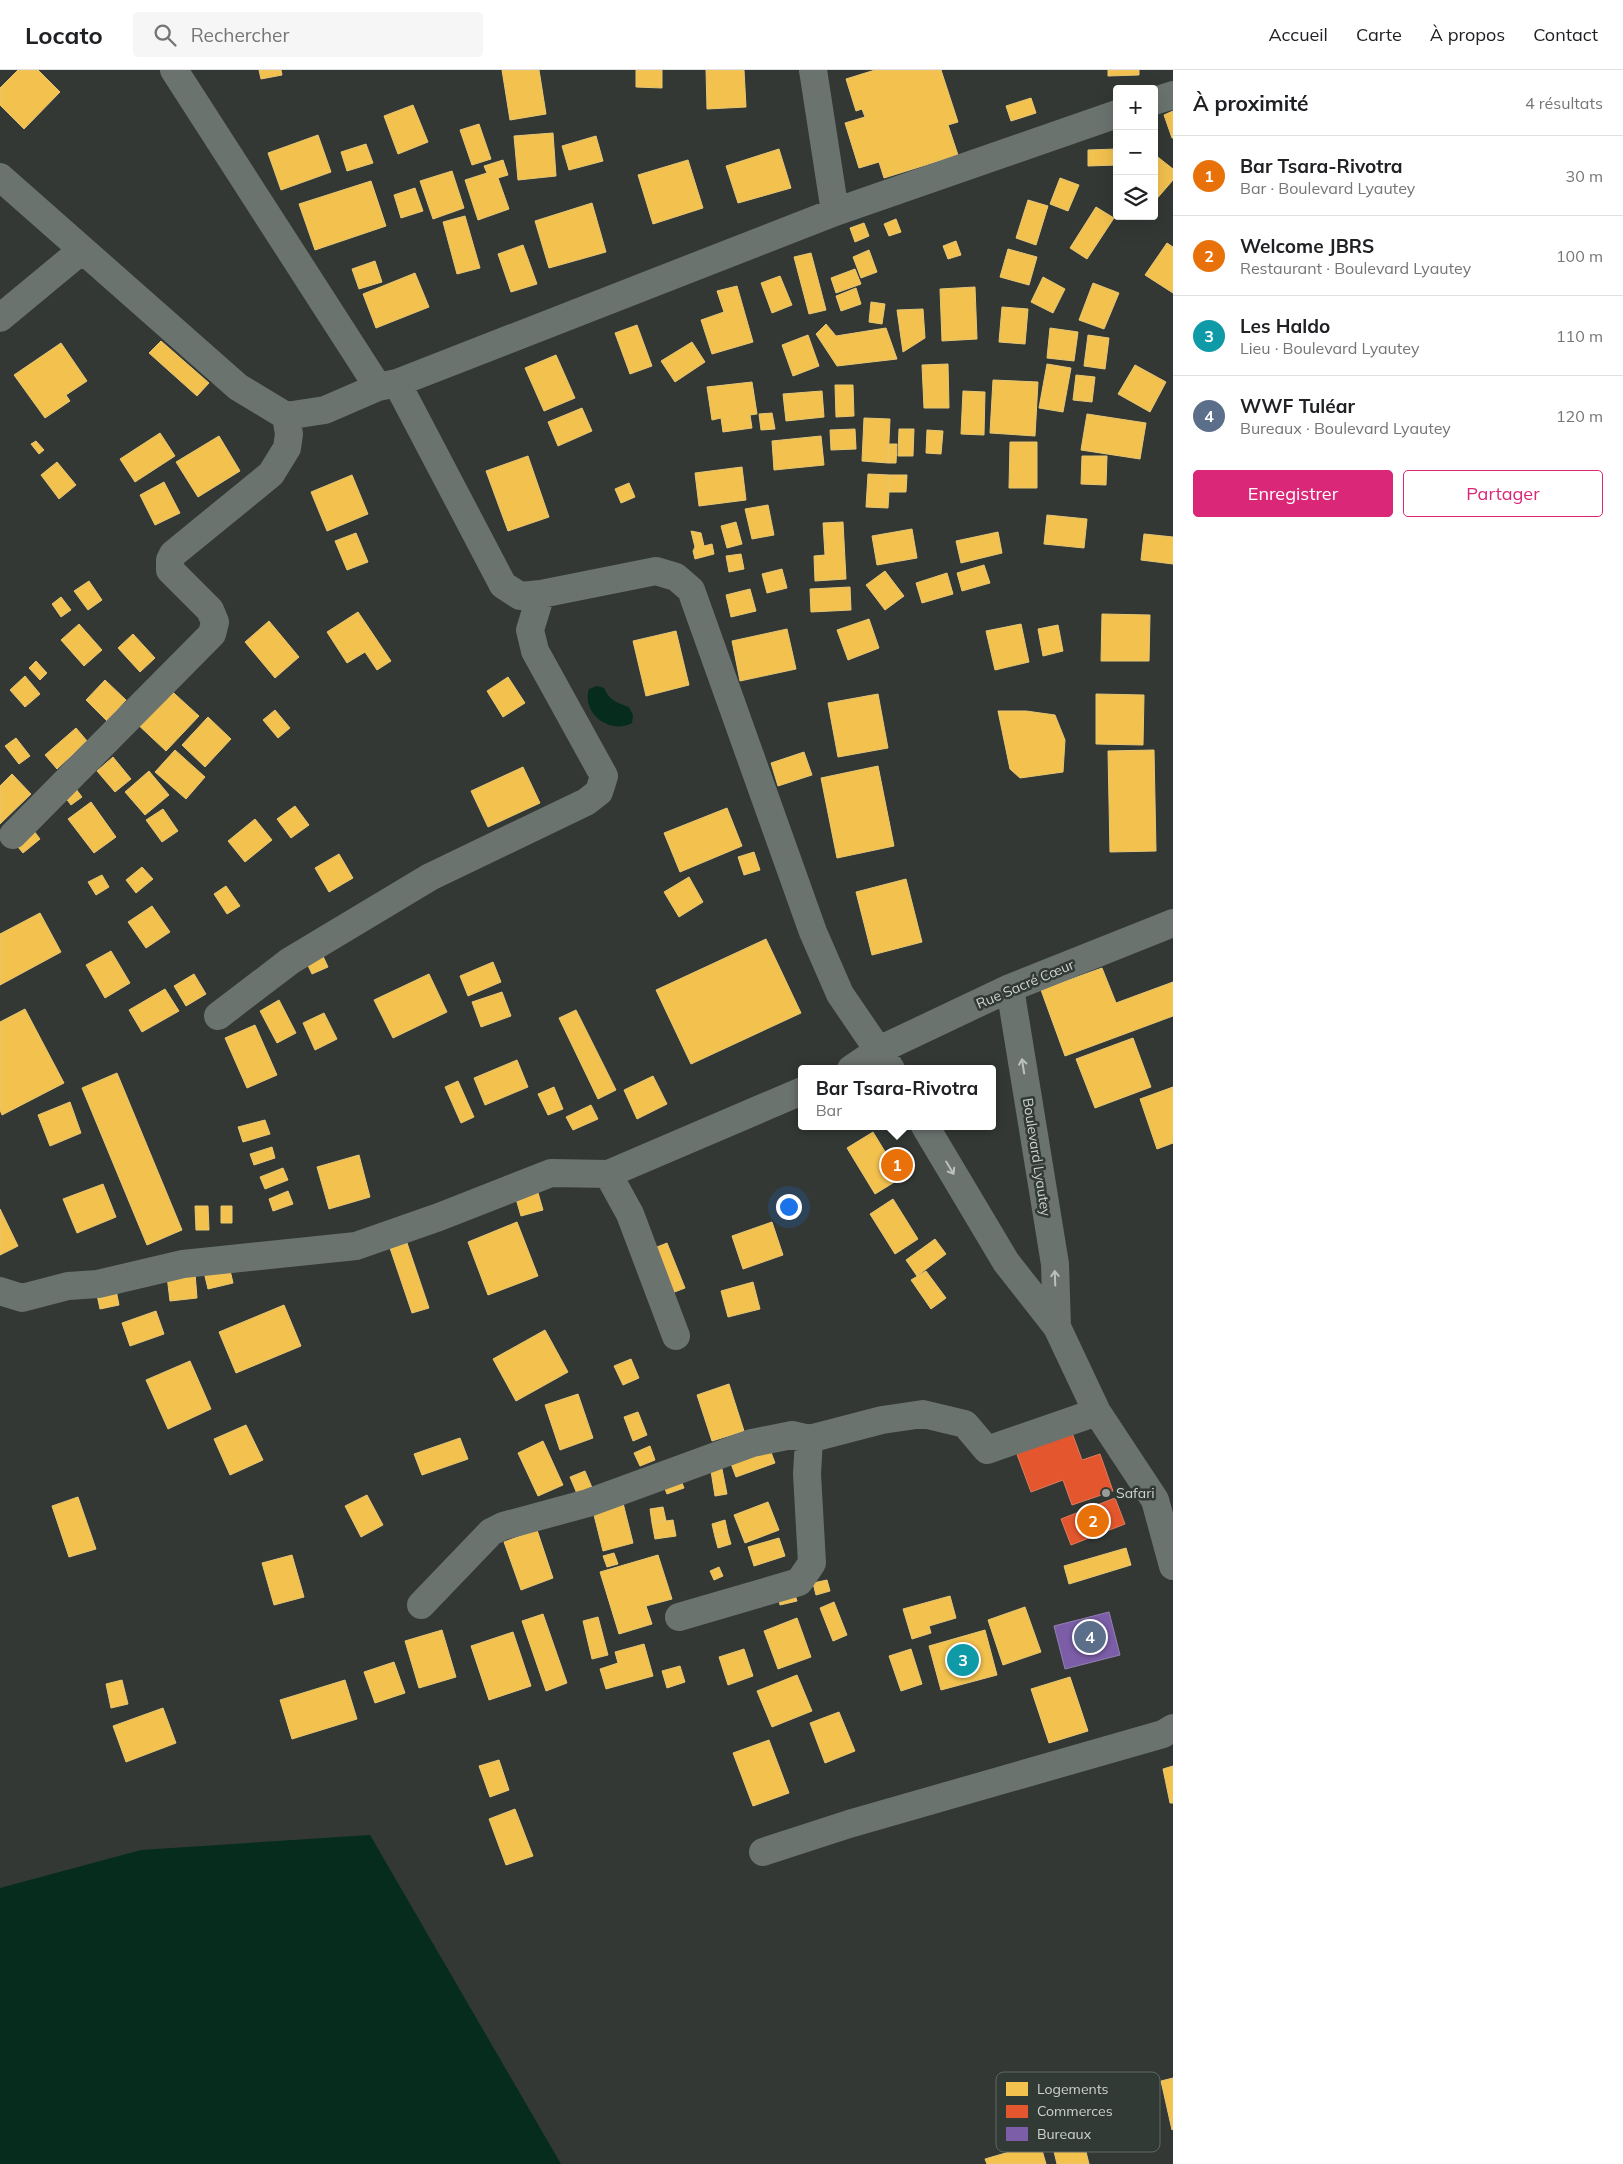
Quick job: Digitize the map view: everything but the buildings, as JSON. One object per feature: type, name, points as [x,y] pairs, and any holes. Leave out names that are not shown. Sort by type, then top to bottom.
[{"type":"street","points":[[174,70],[387,385],[503,585],[520,596],[541,594],[656,571],[676,577],[691,590],[813,932],[840,994],[885,1059]]},
{"type":"street","points":[[813,70],[835,212]]},
{"type":"street","points":[[1158,100],[1173,95]]},
{"type":"street","points":[[0,177],[238,387],[286,416],[325,410],[835,212],[1113,115]]},
{"type":"street","points":[[0,318],[82,250]]},
{"type":"street","points":[[13,835],[212,634],[215,622],[210,610],[170,570],[170,560],[173,554],[271,474],[287,448],[289,434],[286,416]]},
{"type":"street","points":[[218,1016],[290,961],[422,882],[586,802],[599,792],[604,776],[535,651],[530,630],[541,594]]},
{"type":"street","name":"Rue Sacré Cœur","points":[[865,1065],[885,1059],[1010,988],[1173,923]]},
{"type":"street","name":"Boulevard Lyautey","points":[[1010,988],[1054,1264],[1057,1327]]},
{"type":"street","points":[[0,1291],[22,1298],[68,1286],[98,1284],[183,1264],[356,1246],[438,1217],[551,1173],[608,1174],[798,1093]]},
{"type":"street","name":"Boulevard Lyautey","points":[[927,1130],[1006,1262],[1057,1327],[1097,1412],[1155,1500],[1173,1566]]},
{"type":"street","points":[[608,1174],[630,1214],[676,1336]]},
{"type":"street","points":[[421,1605],[491,1532],[504,1526],[588,1503],[752,1443],[792,1435],[809,1439],[882,1420],[923,1414],[965,1424],[987,1450],[1097,1412]]},
{"type":"street","points":[[679,1616],[799,1582],[812,1563],[807,1474],[809,1439]]},
{"type":"street","points":[[763,1852],[849,1824],[1163,1734],[1173,1728]]},
{"type":"shaded area","points":[[597,686],[604,688],[614,700],[629,707],[633,715],[632,723],[624,726],[615,726],[599,720],[589,706],[588,698],[589,689]]},
{"type":"shaded area","points":[[370,1835],[561,2164],[0,2164],[0,1888],[141,1850]]},
{"type":"place","name":"Bar Tsara-Rivotra","points":[[897,1165]]},
{"type":"place","name":"Safari","points":[[1106,1493]]},
{"type":"place","name":"Welcome JBRS","points":[[1093,1521]]},
{"type":"place","name":"WWF Tuléar","points":[[1090,1637]]},
{"type":"place","name":"Les Haldo","points":[[963,1660]]}]
